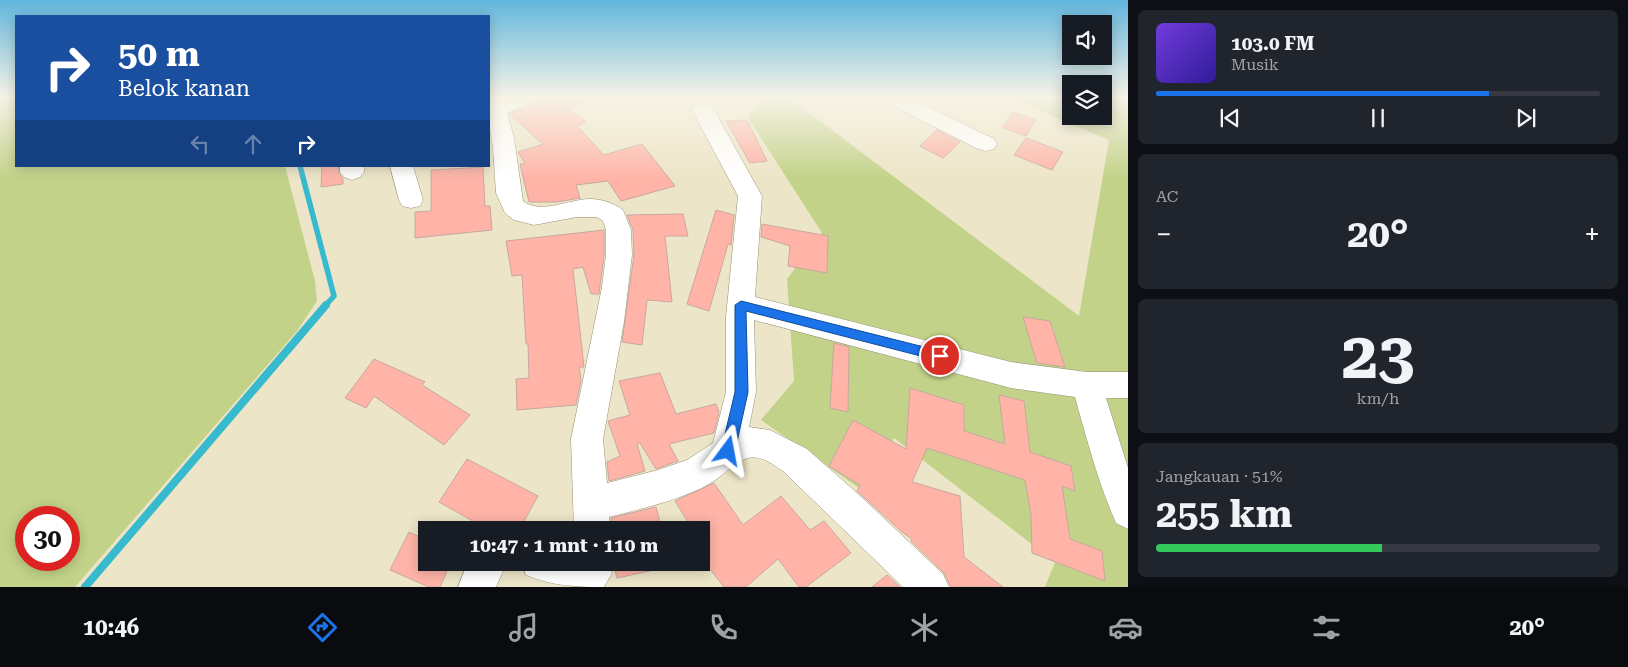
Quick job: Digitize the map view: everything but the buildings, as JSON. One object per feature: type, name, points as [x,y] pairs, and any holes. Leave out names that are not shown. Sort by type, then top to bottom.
[{"type":"street","points":[[498,124],[505,146],[509,198],[517,210],[523,214],[536,215],[593,208],[610,212],[618,224],[616,289],[587,440],[592,518],[658,487],[697,473],[740,444],[755,442],[770,445],[783,452],[845,505],[930,587]]},
{"type":"street","points":[[711,124],[750,196],[741,305],[741,392],[728,451]]},
{"type":"street","points":[[946,124],[986,144]]},
{"type":"street","points":[[401,167],[411,200]]},
{"type":"street","points":[[741,305],[1011,375],[1087,385],[1128,385]]},
{"type":"street","points":[[1087,385],[1112,471],[1128,511]]},
{"type":"street","points":[[477,587],[483,571]]},
{"type":"street","points":[[580,571],[593,574]]},
{"type":"green space","points":[[0,124],[15,124],[15,167],[285,167],[315,281],[317,301],[297,331],[75,587],[0,587]]},
{"type":"green space","points":[[752,124],[824,124],[1079,316],[1109,140],[1073,125],[1128,124],[1128,587],[1045,587],[1055,562],[894,438],[859,488],[761,420],[794,381],[787,279],[822,233]]},
{"type":"waterway","points":[[300,167],[334,296],[325,306]]},
{"type":"waterway","points":[[85,587],[326,305]]},
{"type":"route","points":[[728,451],[741,392],[741,305],[940,356]]}]
